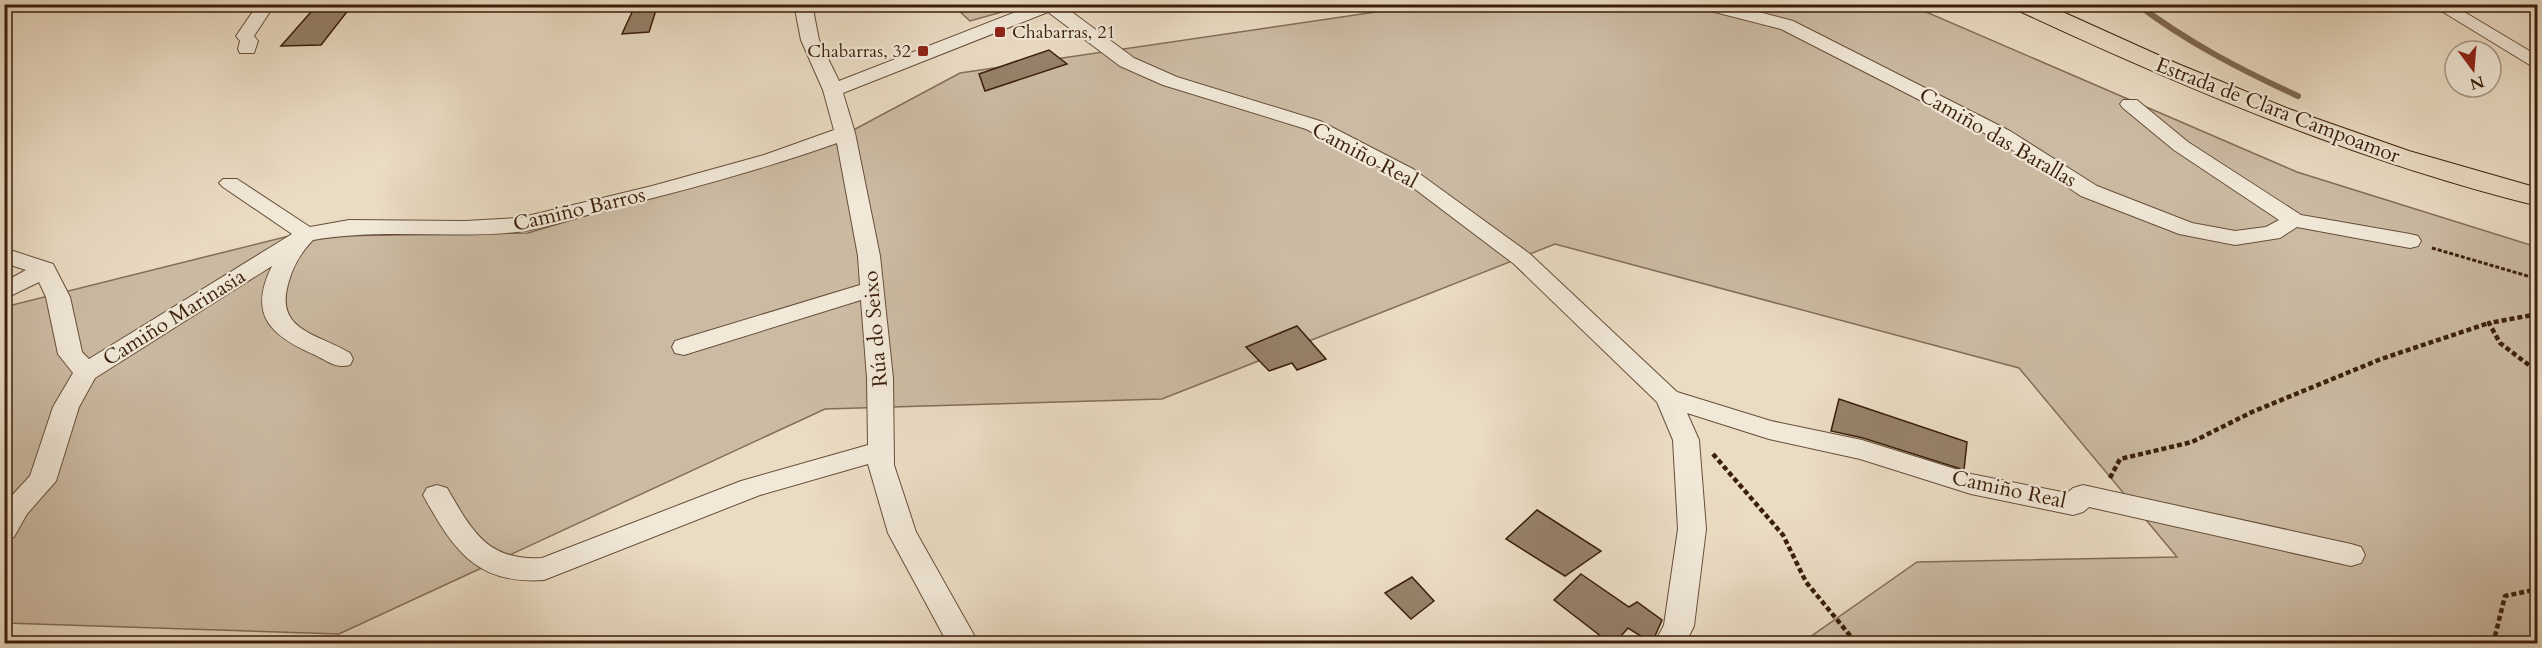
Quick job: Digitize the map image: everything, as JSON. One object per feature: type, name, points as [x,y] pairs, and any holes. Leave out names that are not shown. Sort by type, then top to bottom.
[{"type":"main road","name":"Estrada de Clara Campoamor","points":[[2024,4],[2190,78],[2303,124],[2418,164],[2538,198]]},
{"type":"main road","name":"Estrada de Clara Campoamor","points":[[2048,4],[2190,67],[2325,121],[2423,154],[2538,186]]},
{"type":"street","points":[[247,49],[249,41],[245,36],[267,4]]},
{"type":"street","name":"Rúa do Seixo","points":[[803,4],[810,40],[832,90],[845,133],[873,289],[880,378],[879,452],[890,499],[902,533],[964,644]]},
{"type":"street","name":"Camiño das Barallas","points":[[1705,4],[1798,30],[2003,135],[2089,191],[2187,229],[2235,238],[2272,233],[2294,220]]},
{"type":"street","points":[[2438,4],[2538,64]]},
{"type":"street","points":[[832,90],[1050,5]]},
{"type":"street","name":"Camiño Real","points":[[1050,5],[1127,62],[1170,81],[1313,125],[1406,173],[1522,260],[1668,398],[1686,440],[1692,529],[1679,627],[1669,644]]},
{"type":"street","points":[[2130,104],[2181,146],[2294,220],[2410,242]]},
{"type":"street","name":"Camiño Barros","points":[[306,235],[349,227],[465,228],[519,225],[658,191],[771,159],[845,133]]},
{"type":"street","points":[[230,183],[294,224],[306,235],[288,259],[276,284],[274,296],[276,317],[288,332],[341,359]]},
{"type":"street","name":"Camiño Marinasia","points":[[45,269],[58,297],[70,354],[86,372],[306,235]]},
{"type":"street","points":[[4,255],[45,269]]},
{"type":"street","points":[[4,292],[45,269]]},
{"type":"street","points":[[684,347],[873,289]]},
{"type":"street","points":[[4,529],[17,507],[42,481],[66,407],[86,372]]},
{"type":"street","name":"Camiño Real","points":[[1668,398],[1769,430],[1862,450],[1971,484],[2073,505],[2083,495],[2351,555]]},
{"type":"street","points":[[437,495],[454,525],[478,554],[496,565],[524,572],[544,569],[703,505],[812,468],[879,452]]},
{"type":"path","points":[[2410,242],[2538,279]]},
{"type":"path","points":[[2099,499],[2120,459],[2192,442],[2252,412],[2381,359],[2489,323],[2538,314]]},
{"type":"path","points":[[2489,323],[2500,344],[2538,372]]},
{"type":"path","points":[[1711,452],[1783,535],[1806,582],[1857,644]]},
{"type":"path","points":[[2493,644],[2505,596],[2538,589]]},
{"type":"shaded area","points":[[972,4],[1027,5],[970,21],[957,9]]},
{"type":"shaded area","points":[[1430,4],[1910,5],[2297,172],[2537,247],[2537,643],[1805,643],[1803,642],[1917,562],[2177,557],[2019,368],[1555,244],[1162,399],[825,409],[339,634],[5,623],[4,307],[305,232],[331,236],[528,233],[831,142],[960,73]]},
{"type":"building","points":[[318,4],[353,4],[321,45],[281,46]]},
{"type":"building","points":[[657,7],[649,32],[622,34],[634,8]]},
{"type":"building","points":[[1049,50],[1067,64],[985,91],[979,74]]},
{"type":"building","points":[[1297,326],[1326,359],[1297,370],[1292,363],[1269,371],[1246,347]]},
{"type":"building","points":[[1839,399],[1967,442],[1964,470],[1863,438],[1831,431]]},
{"type":"building","points":[[1537,510],[1601,551],[1565,576],[1506,539]]},
{"type":"building","points":[[1581,574],[1629,607],[1637,602],[1662,620],[1652,643],[1628,628],[1614,644],[1611,644],[1554,600]]},
{"type":"building","points":[[1412,577],[1434,601],[1411,619],[1385,593]]},
{"type":"waterway","points":[[2137,4],[2175,31],[2215,54],[2298,96]]},
{"type":"place","name":"Chabarras, 21","points":[[1000,32]]},
{"type":"place","name":"Chabarras, 32","points":[[923,51]]}]
